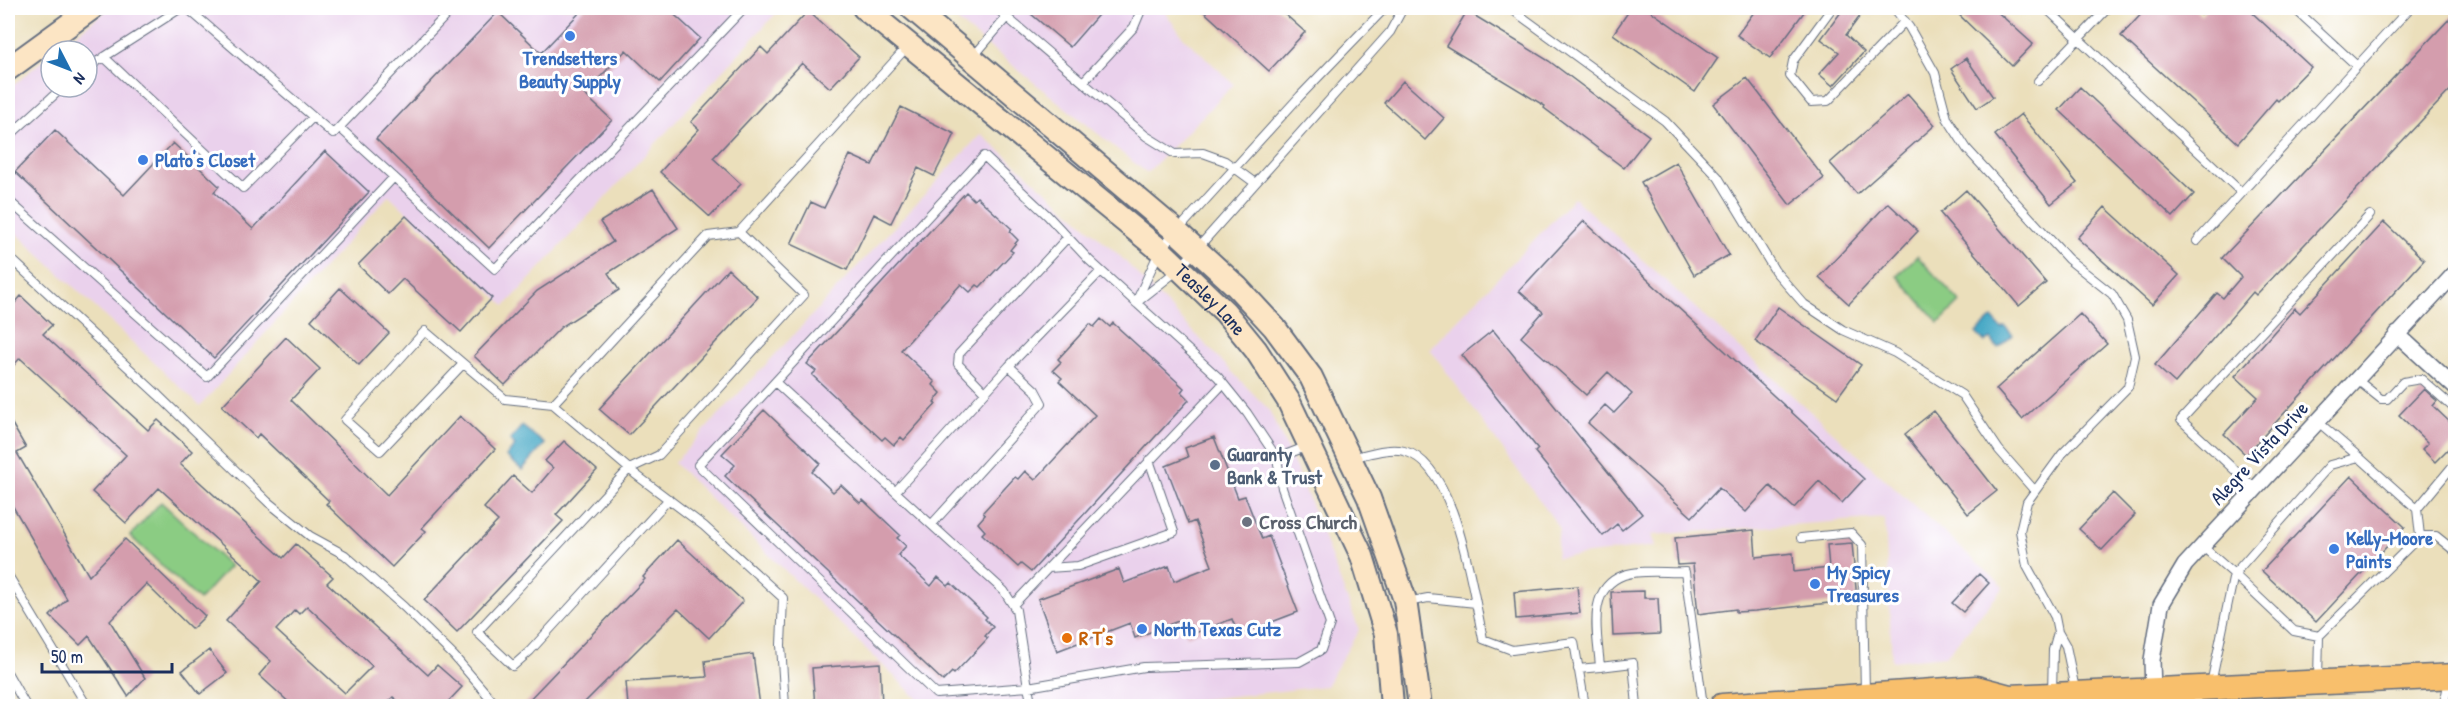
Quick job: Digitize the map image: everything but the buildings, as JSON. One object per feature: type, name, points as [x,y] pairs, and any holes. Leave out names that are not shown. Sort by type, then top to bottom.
[{"type":"main road","points":[[8,69],[92,8]]},
{"type":"main road","name":"Teasley Lane","points":[[864,8],[1160,250],[1225,312],[1256,350],[1288,400],[1362,556],[1386,634],[1392,706]]},
{"type":"main road","name":"Teasley Lane","points":[[912,8],[1177,232],[1249,300],[1311,377],[1369,498],[1405,603],[1420,706]]},
{"type":"main road","points":[[1722,706],[1822,703],[1865,696],[1976,688],[2001,702],[2052,695],[2089,696],[2153,692],[2200,695],[2318,683],[2453,676]]},
{"type":"street","name":"Alegre Vista Drive","points":[[2153,692],[2152,660],[2162,605],[2185,565],[2456,272]]},
{"type":"street","points":[[2397,334],[2456,388]]},
{"type":"lane","points":[[99,60],[181,8]]},
{"type":"lane","points":[[187,8],[333,134],[453,8]]},
{"type":"lane","points":[[340,128],[495,269],[744,8]]},
{"type":"lane","points":[[996,8],[1146,136],[1175,154],[1203,153],[1235,167],[1255,183]]},
{"type":"lane","points":[[1083,82],[1134,27],[1142,8]]},
{"type":"lane","points":[[1136,303],[1160,250],[1385,8]]},
{"type":"lane","points":[[1136,303],[1179,269],[1390,32],[1403,8]]},
{"type":"lane","points":[[1510,8],[1665,121],[1718,177],[1775,271],[1804,304],[1843,330],[1904,358],[1962,395],[1999,450],[2035,491]]},
{"type":"lane","points":[[1832,8],[1793,61],[1790,76],[1811,102],[1828,101],[1905,21]]},
{"type":"lane","points":[[1894,8],[1905,21],[1935,73],[1947,118],[1967,150],[2068,259],[2112,294],[2127,320],[2135,356],[2128,387],[2062,454],[2027,502],[2020,531],[2027,566],[2055,617],[2058,632],[2089,696]]},
{"type":"lane","points":[[2046,8],[2241,192]]},
{"type":"lane","points":[[2038,81],[2108,8]]},
{"type":"lane","points":[[2294,8],[2357,66]]},
{"type":"lane","points":[[2197,241],[2410,8]]},
{"type":"lane","points":[[973,58],[1007,17]]},
{"type":"lane","points":[[553,404],[708,236],[739,232],[908,46]]},
{"type":"lane","points":[[104,57],[243,188],[313,117]]},
{"type":"lane","points":[[8,136],[50,99]]},
{"type":"lane","points":[[984,156],[1047,215],[1101,271],[1224,384],[1247,413],[1277,458],[1282,488],[1330,624],[1321,650],[1299,662],[1144,667],[1028,687],[936,694],[698,465],[984,156]]},
{"type":"lane","points":[[8,200],[207,377],[394,177]]},
{"type":"lane","points":[[2255,489],[2181,420],[2370,215]]},
{"type":"lane","points":[[669,499],[530,651],[513,666],[477,632],[629,469],[659,455],[804,295],[739,232]]},
{"type":"lane","points":[[985,392],[958,364],[959,354],[1067,238]]},
{"type":"lane","points":[[8,256],[158,394],[268,502],[310,536],[345,555],[404,607],[454,657],[497,706]]},
{"type":"lane","points":[[896,491],[1009,366],[1101,271]]},
{"type":"lane","points":[[463,364],[380,451],[345,420],[425,331],[505,399],[553,404],[629,469],[704,526],[783,598],[782,645],[785,706]]},
{"type":"lane","points":[[932,524],[1041,403],[1035,390],[1009,366]]},
{"type":"lane","points":[[2356,379],[2381,399],[2387,399],[2403,382],[2421,379],[2456,410]]},
{"type":"lane","points":[[775,382],[1005,591],[1016,610],[1032,706]]},
{"type":"lane","points":[[1013,605],[1224,384]]},
{"type":"lane","points":[[2317,421],[2417,509],[2420,536]]},
{"type":"lane","points":[[1277,458],[1310,445]]},
{"type":"lane","points":[[1349,458],[1393,449],[1407,452],[1421,459],[1434,476],[1453,512],[1464,541],[1483,639],[1512,650],[1574,642],[1585,706]]},
{"type":"lane","points":[[2200,695],[2234,574],[2330,465],[2359,457]]},
{"type":"lane","points":[[1048,568],[1078,566],[1174,532],[1149,460]]},
{"type":"lane","points":[[2417,509],[2456,462]]},
{"type":"lane","points":[[1801,538],[1851,533],[1862,545],[1865,696]]},
{"type":"lane","points":[[2318,683],[2319,636],[2420,536],[2436,536],[2456,552]]},
{"type":"lane","points":[[2202,546],[2294,632],[2319,636]]},
{"type":"lane","points":[[1600,667],[1596,618],[1598,599],[1609,583],[1625,574],[1685,572],[1702,706]]},
{"type":"lane","points":[[8,575],[87,706]]},
{"type":"lane","points":[[1405,603],[1428,598],[1476,603]]},
{"type":"lane","points":[[2052,695],[2053,650],[2058,632]]},
{"type":"lane","points":[[1578,669],[1633,663],[1637,706]]},
{"type":"lane","points":[[8,674],[26,706]]},
{"type":"lane","points":[[2441,706],[2453,676]]},
{"type":"shaded area","points":[[110,8],[781,8],[505,306],[389,195],[200,406],[8,225],[8,90],[39,63],[39,99],[99,99],[99,39],[70,39]]},
{"type":"shaded area","points":[[941,8],[1162,8],[1183,37],[1234,84],[1147,173]]},
{"type":"shaded area","points":[[981,134],[1119,255],[1269,410],[1302,481],[1359,630],[1326,686],[1141,706],[925,706],[674,463]]},
{"type":"shaded area","points":[[1574,198],[2004,587],[1946,656],[1892,661],[1885,518],[1651,535],[1655,546],[1556,558],[1559,527],[1430,349]]},
{"type":"green space","points":[[1917,256],[1960,302],[1939,323],[1897,276]]},
{"type":"green space","points":[[161,502],[230,566],[199,600],[130,536]]},
{"type":"water","points":[[1992,318],[2002,329],[2005,327],[2013,335],[1998,348],[1990,339],[1985,342],[1976,333]]},
{"type":"water","points":[[522,426],[545,444],[522,470],[506,456],[515,446],[510,440]]},
{"type":"place","name":"Trendsetters Beauty Supply","points":[[570,36]]},
{"type":"place","name":"Plato's Closet","points":[[143,160]]},
{"type":"place","name":"Guaranty Bank & Trust","points":[[1215,465]]},
{"type":"place","name":"Cross Church","points":[[1247,522]]},
{"type":"place","name":"Kelly-Moore Paints","points":[[2334,549]]},
{"type":"place","name":"My Spicy Treasures","points":[[1815,584]]},
{"type":"place","name":"North Texas Cutz","points":[[1142,629]]},
{"type":"place","name":"R T's","points":[[1067,638]]}]
